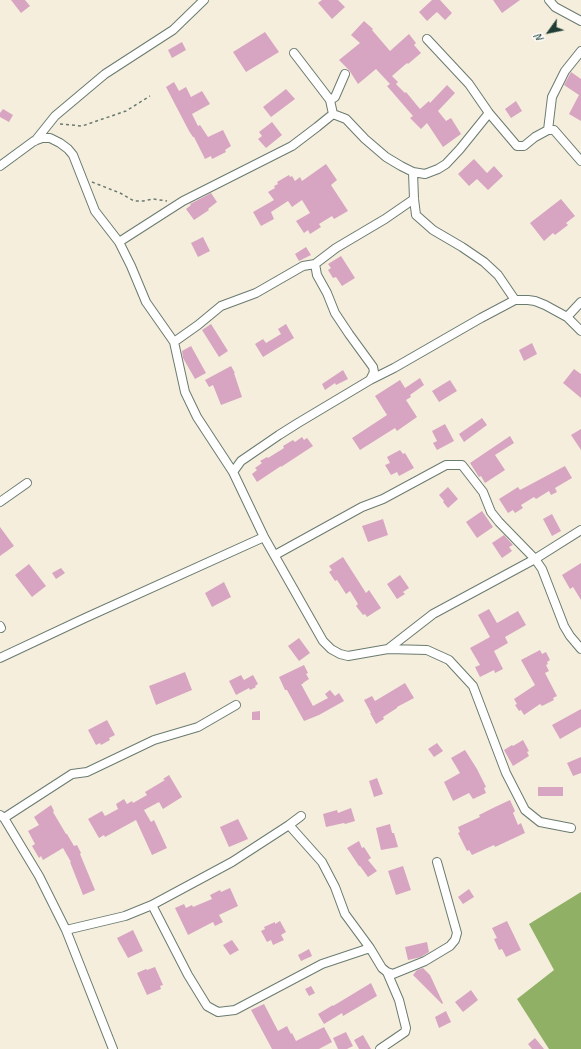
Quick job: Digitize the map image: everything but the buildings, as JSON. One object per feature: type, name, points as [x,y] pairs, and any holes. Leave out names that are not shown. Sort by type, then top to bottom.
[{"type":"street","points":[[0,166],[34,141],[56,116],[105,74],[173,30],[204,0]]},
{"type":"street","points":[[549,0],[555,7],[581,21]]},
{"type":"street","points":[[427,39],[469,84],[489,114],[517,146],[524,146],[535,137],[548,130],[554,130],[581,161]]},
{"type":"street","points":[[548,130],[552,97],[565,70],[581,51]]},
{"type":"street","points":[[294,53],[330,100],[333,114]]},
{"type":"street","points":[[330,100],[335,97],[345,74]]},
{"type":"street","points":[[333,114],[346,120],[386,157],[413,172],[425,174],[446,164],[489,114]]},
{"type":"street","points":[[119,242],[183,201],[292,146],[333,114]]},
{"type":"street","points":[[34,141],[42,138],[50,138],[60,143],[73,155],[95,210],[119,242],[146,302],[174,342],[185,392],[197,417],[233,472],[264,537],[323,641],[331,649],[348,656],[388,649],[427,650],[449,660],[473,686],[506,773],[525,810],[540,822],[571,828]]},
{"type":"street","points":[[413,172],[416,215],[433,230],[484,262],[498,275],[515,300]]},
{"type":"street","points":[[174,342],[198,326],[221,306],[256,293],[303,266],[315,264],[336,248],[385,219],[414,198]]},
{"type":"street","points":[[315,264],[317,275],[327,293],[335,313],[373,367],[374,372],[370,380]]},
{"type":"street","points":[[233,472],[241,461],[279,435],[370,380],[515,300],[535,301],[545,305],[567,317],[581,331]]},
{"type":"street","points":[[567,317],[581,302]]},
{"type":"street","points":[[275,555],[362,507],[383,500],[446,465],[462,465],[482,492],[491,512],[535,559],[542,569],[564,626],[581,649]]},
{"type":"street","points":[[0,502],[27,483]]},
{"type":"street","points":[[388,649],[433,614],[535,559],[581,530]]},
{"type":"street","points":[[0,658],[264,537]]},
{"type":"street","points":[[113,1049],[66,930],[39,876],[2,817],[72,774],[87,772],[154,740],[198,727],[236,705]]},
{"type":"street","points":[[66,930],[125,916],[152,905],[232,862],[289,825],[300,816]]},
{"type":"street","points":[[289,825],[322,862],[335,887],[345,914],[370,948],[382,968],[393,974],[425,961],[450,946],[455,940],[457,933],[437,862]]},
{"type":"street","points":[[152,905],[188,975],[206,1006],[218,1012],[235,1010],[322,964],[370,948]]},
{"type":"street","points":[[380,1049],[405,1032],[406,1028],[399,1000],[387,972]]},
{"type":"path","points":[[50,123],[82,126],[126,111],[150,96]]},
{"type":"path","points":[[82,179],[120,193],[134,201],[153,199],[173,202],[183,201]]},
{"type":"green space","points":[[581,892],[581,1049],[549,1049],[517,999],[554,970],[529,924]]}]
